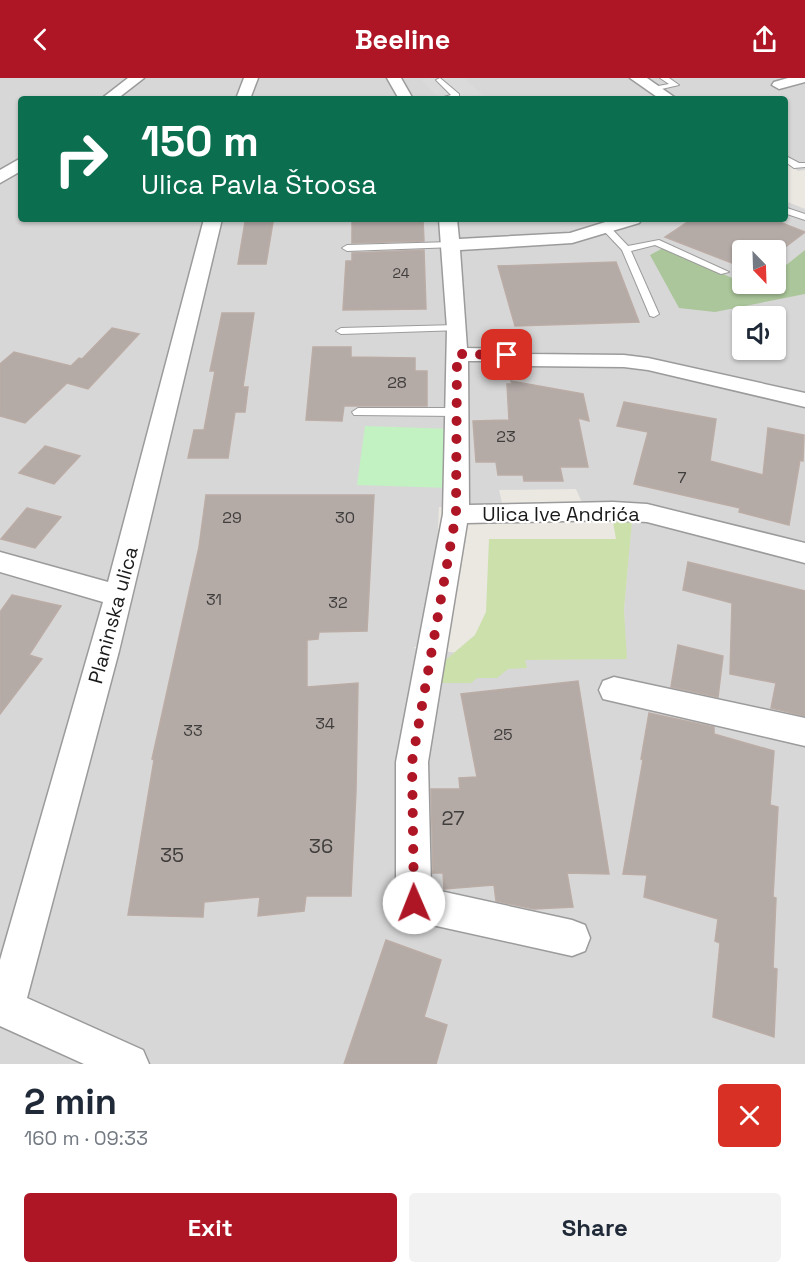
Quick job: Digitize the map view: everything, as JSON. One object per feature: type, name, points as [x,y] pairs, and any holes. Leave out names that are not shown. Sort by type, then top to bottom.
[{"type":"street","points":[[112,96],[137,78]]},
{"type":"street","points":[[244,96],[250,78]]},
{"type":"street","points":[[394,78],[404,96]]},
{"type":"street","points":[[637,78],[664,93]]},
{"type":"street","points":[[779,85],[804,78]]},
{"type":"street","points":[[0,178],[18,165]]},
{"type":"street","name":"Planinska ulica","points":[[3,1007],[117,595],[212,222]]},
{"type":"street","points":[[572,938],[414,903],[412,762],[456,514],[457,341],[450,232],[572,238],[625,222]]},
{"type":"street","points":[[457,341],[528,360],[624,361],[648,364],[805,400]]},
{"type":"street","name":"Ulica Ive Andrića","points":[[456,514],[612,511],[646,513],[805,553]]},
{"type":"street","points":[[0,562],[117,595]]},
{"type":"street","points":[[614,690],[805,732]]},
{"type":"street","points":[[3,1007],[129,1064]]},
{"type":"lane","points":[[440,80],[456,96]]},
{"type":"lane","points":[[788,160],[797,166],[805,165]]},
{"type":"lane","points":[[788,211],[805,217]]},
{"type":"lane","points":[[607,229],[626,249],[654,314]]},
{"type":"lane","points":[[347,248],[450,232]]},
{"type":"lane","points":[[626,249],[656,242],[724,272]]},
{"type":"lane","points":[[340,331],[457,341]]},
{"type":"lane","points":[[358,412],[457,412]]},
{"type":"shaded area","points":[[0,78],[805,78],[805,170],[798,171],[788,163],[788,96],[18,96],[18,222],[788,222],[788,202],[805,209],[805,250],[786,265],[786,240],[732,240],[732,278],[666,247],[732,281],[732,294],[756,294],[768,300],[805,294],[805,1064],[0,1064]],"holes":[[[576,489],[583,505],[633,506],[624,610],[626,658],[525,660],[413,648],[423,643],[433,627],[439,507],[503,507],[499,490]]]},
{"type":"shaded area","points":[[464,78],[483,95],[437,96],[421,80]]},
{"type":"green space","points":[[665,247],[732,278],[732,294],[786,294],[786,265],[805,250],[805,294],[745,306],[732,306],[732,309],[715,312],[679,308],[650,255]]},
{"type":"green space","points":[[365,426],[453,429],[450,488],[357,485]]},
{"type":"green space","points":[[632,521],[624,610],[627,659],[525,660],[527,668],[508,669],[497,678],[477,678],[471,683],[432,683],[436,668],[475,635],[486,612],[489,539],[616,539],[613,522]]},
{"type":"building","points":[[245,222],[273,222],[266,264],[238,264]]},
{"type":"building","points":[[352,222],[423,222],[424,241],[352,243]]},
{"type":"building","points":[[688,222],[780,222],[805,232],[786,246],[786,240],[732,240],[732,263],[665,237]]},
{"type":"building","points":[[424,250],[426,309],[343,310],[346,261],[352,261],[352,253]]},
{"type":"building","points":[[616,262],[639,322],[515,326],[498,266]]},
{"type":"building","points":[[222,313],[254,313],[243,387],[248,387],[245,412],[235,412],[228,458],[188,458],[194,430],[204,430],[215,371],[210,371]]},
{"type":"building","points":[[112,328],[139,334],[88,389],[67,383],[25,423],[0,416],[0,364],[14,352],[71,366],[79,358],[82,359]]},
{"type":"building","points":[[313,347],[351,347],[351,357],[415,358],[415,371],[427,371],[427,406],[344,406],[342,421],[306,420]]},
{"type":"building","points":[[511,381],[583,394],[589,421],[578,418],[588,467],[560,467],[563,481],[524,481],[523,475],[498,475],[496,462],[476,462],[473,421],[509,420],[507,384],[512,384]]},
{"type":"building","points":[[624,402],[716,419],[710,461],[763,475],[768,428],[804,435],[803,461],[800,460],[789,525],[739,512],[740,508],[634,484],[648,432],[617,426]]},
{"type":"building","points":[[45,446],[80,456],[54,484],[19,473]]},
{"type":"building","points":[[206,495],[374,495],[367,631],[319,632],[318,639],[307,640],[307,687],[358,683],[351,896],[306,896],[304,911],[258,916],[260,897],[204,902],[203,917],[128,915],[154,760],[152,759],[199,547]]},
{"type":"building","points":[[27,508],[61,517],[35,548],[1,539]]},
{"type":"building","points":[[688,562],[805,591],[805,716],[771,708],[776,683],[730,674],[732,603],[683,590]]},
{"type":"building","points":[[12,595],[61,606],[29,655],[42,659],[0,714],[0,612]]},
{"type":"building","points":[[678,645],[723,656],[718,697],[671,687]]},
{"type":"building","points":[[578,681],[609,874],[567,873],[573,907],[534,909],[496,901],[494,885],[444,889],[443,873],[433,873],[431,789],[460,789],[459,778],[477,777],[461,694]]},
{"type":"building","points":[[649,713],[714,727],[714,734],[774,751],[770,805],[778,807],[773,897],[776,898],[773,968],[777,969],[774,1037],[713,1017],[720,943],[715,941],[718,919],[644,897],[647,875],[623,874]]},
{"type":"building","points":[[386,940],[441,960],[424,1017],[447,1025],[436,1064],[344,1064]]},
{"type":"route","points":[[414,903],[412,762],[456,514],[457,354],[507,355]]}]
